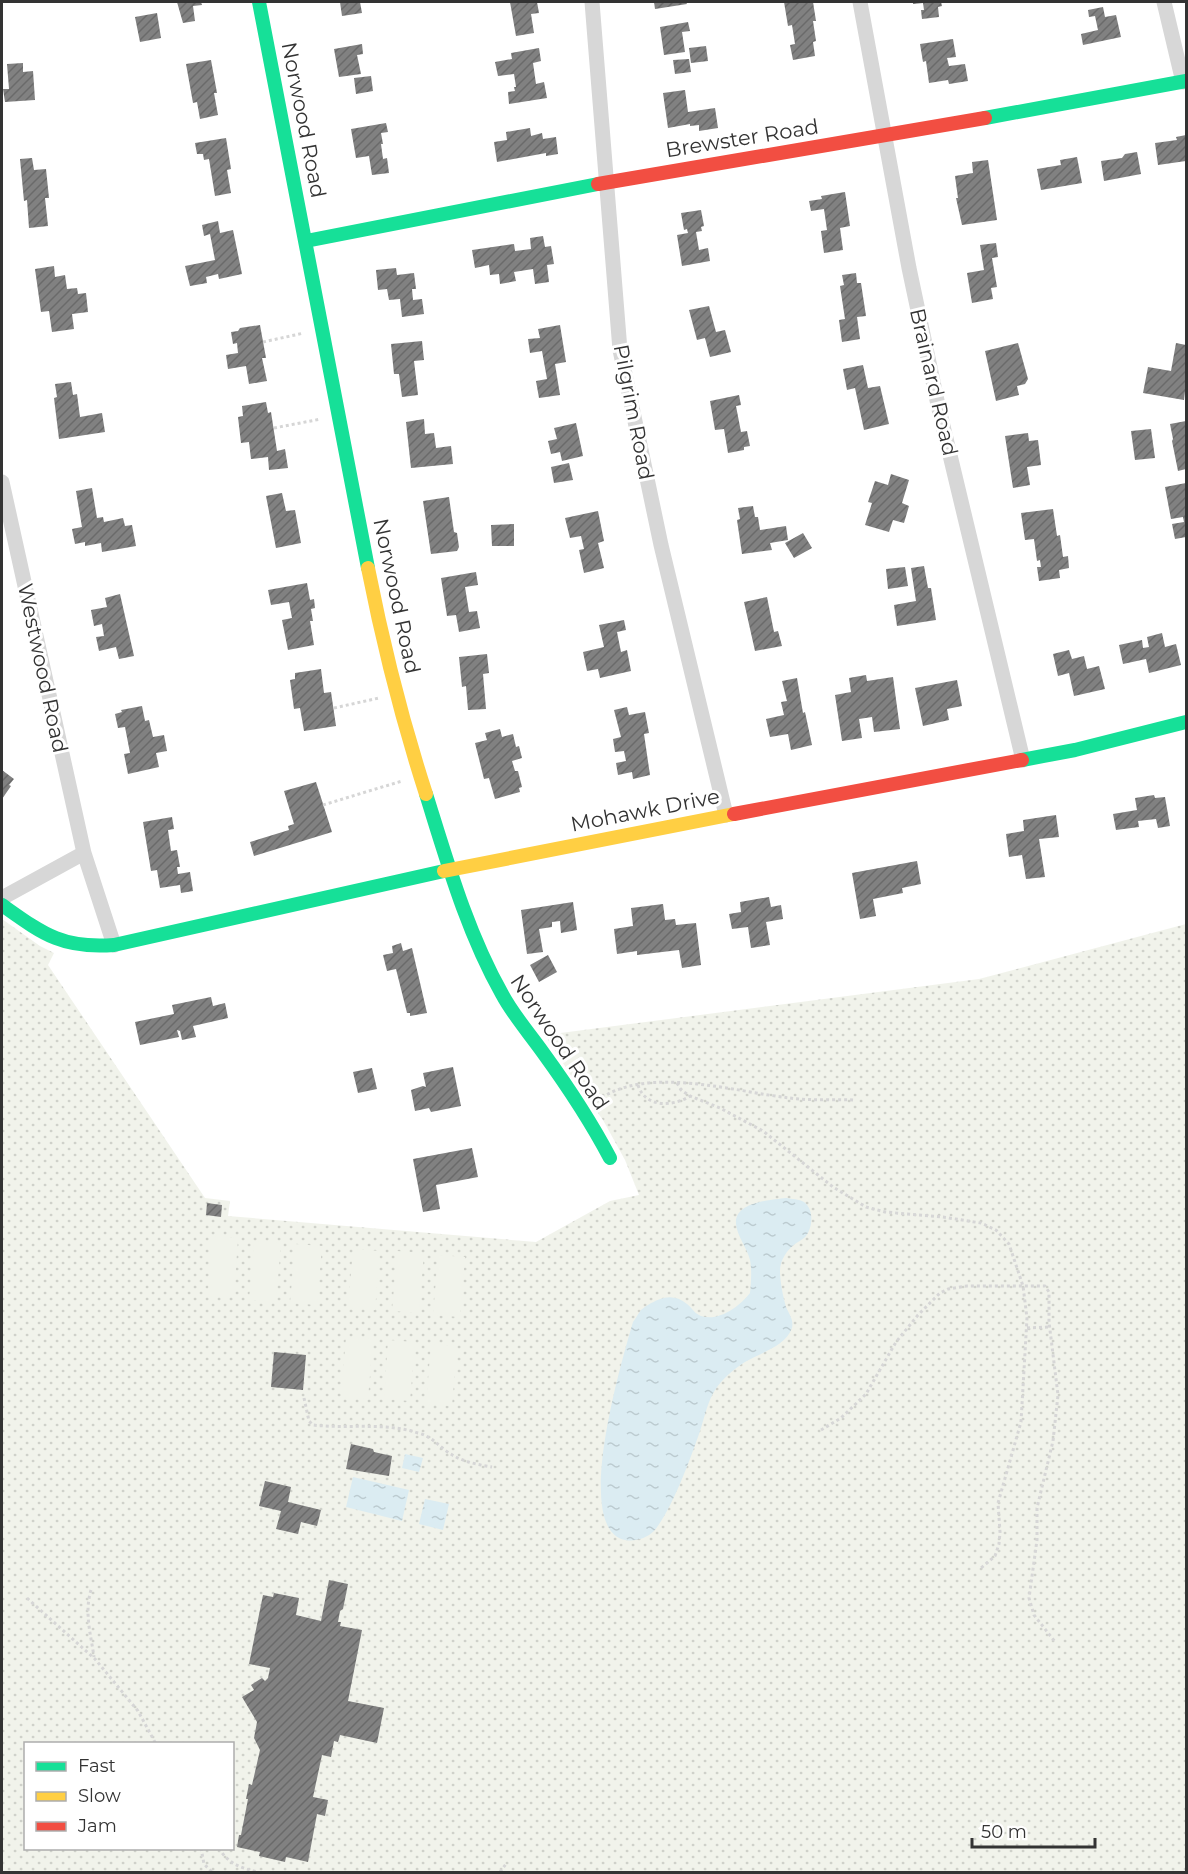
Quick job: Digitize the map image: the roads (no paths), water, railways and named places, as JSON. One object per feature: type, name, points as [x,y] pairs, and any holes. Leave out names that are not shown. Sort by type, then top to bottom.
[{"type":"street","name":"Norwood Road","points":[[259,2],[378,619],[409,741],[450,870],[473,934],[492,977],[516,1016],[550,1062],[610,1158]]},
{"type":"street","name":"Pilgrim Road","points":[[592,2],[620,350],[661,545],[726,816]]},
{"type":"street","name":"Brainard Road","points":[[860,2],[909,268],[936,393],[1023,760]]},
{"type":"street","points":[[1164,2],[1185,82]]},
{"type":"street","name":"Brewster Road","points":[[306,242],[606,182],[884,136],[1185,82]]},
{"type":"street","name":"Westwood Road","points":[[2,482],[84,853],[114,945]]},
{"type":"street","name":"Mohawk Drive","points":[[2,905],[51,939],[76,946],[114,945],[450,870],[1075,750],[1186,722]]},
{"type":"street","points":[[2,898],[84,853]]},
{"type":"water","points":[[786,1198],[804,1202],[811,1213],[810,1228],[806,1236],[789,1249],[780,1267],[782,1289],[792,1320],[792,1328],[784,1340],[728,1374],[718,1386],[709,1403],[681,1482],[661,1522],[648,1536],[637,1540],[625,1540],[609,1529],[602,1506],[601,1475],[612,1403],[633,1322],[643,1308],[668,1297],[677,1298],[697,1314],[708,1317],[722,1315],[741,1303],[750,1293],[751,1268],[749,1256],[737,1228],[737,1217],[747,1207],[763,1201]]},
{"type":"water","points":[[405,1454],[423,1458],[419,1472],[402,1468]]},
{"type":"water","points":[[353,1477],[409,1490],[402,1521],[346,1507]]},
{"type":"water","points":[[425,1499],[449,1504],[443,1530],[419,1524]]}]
